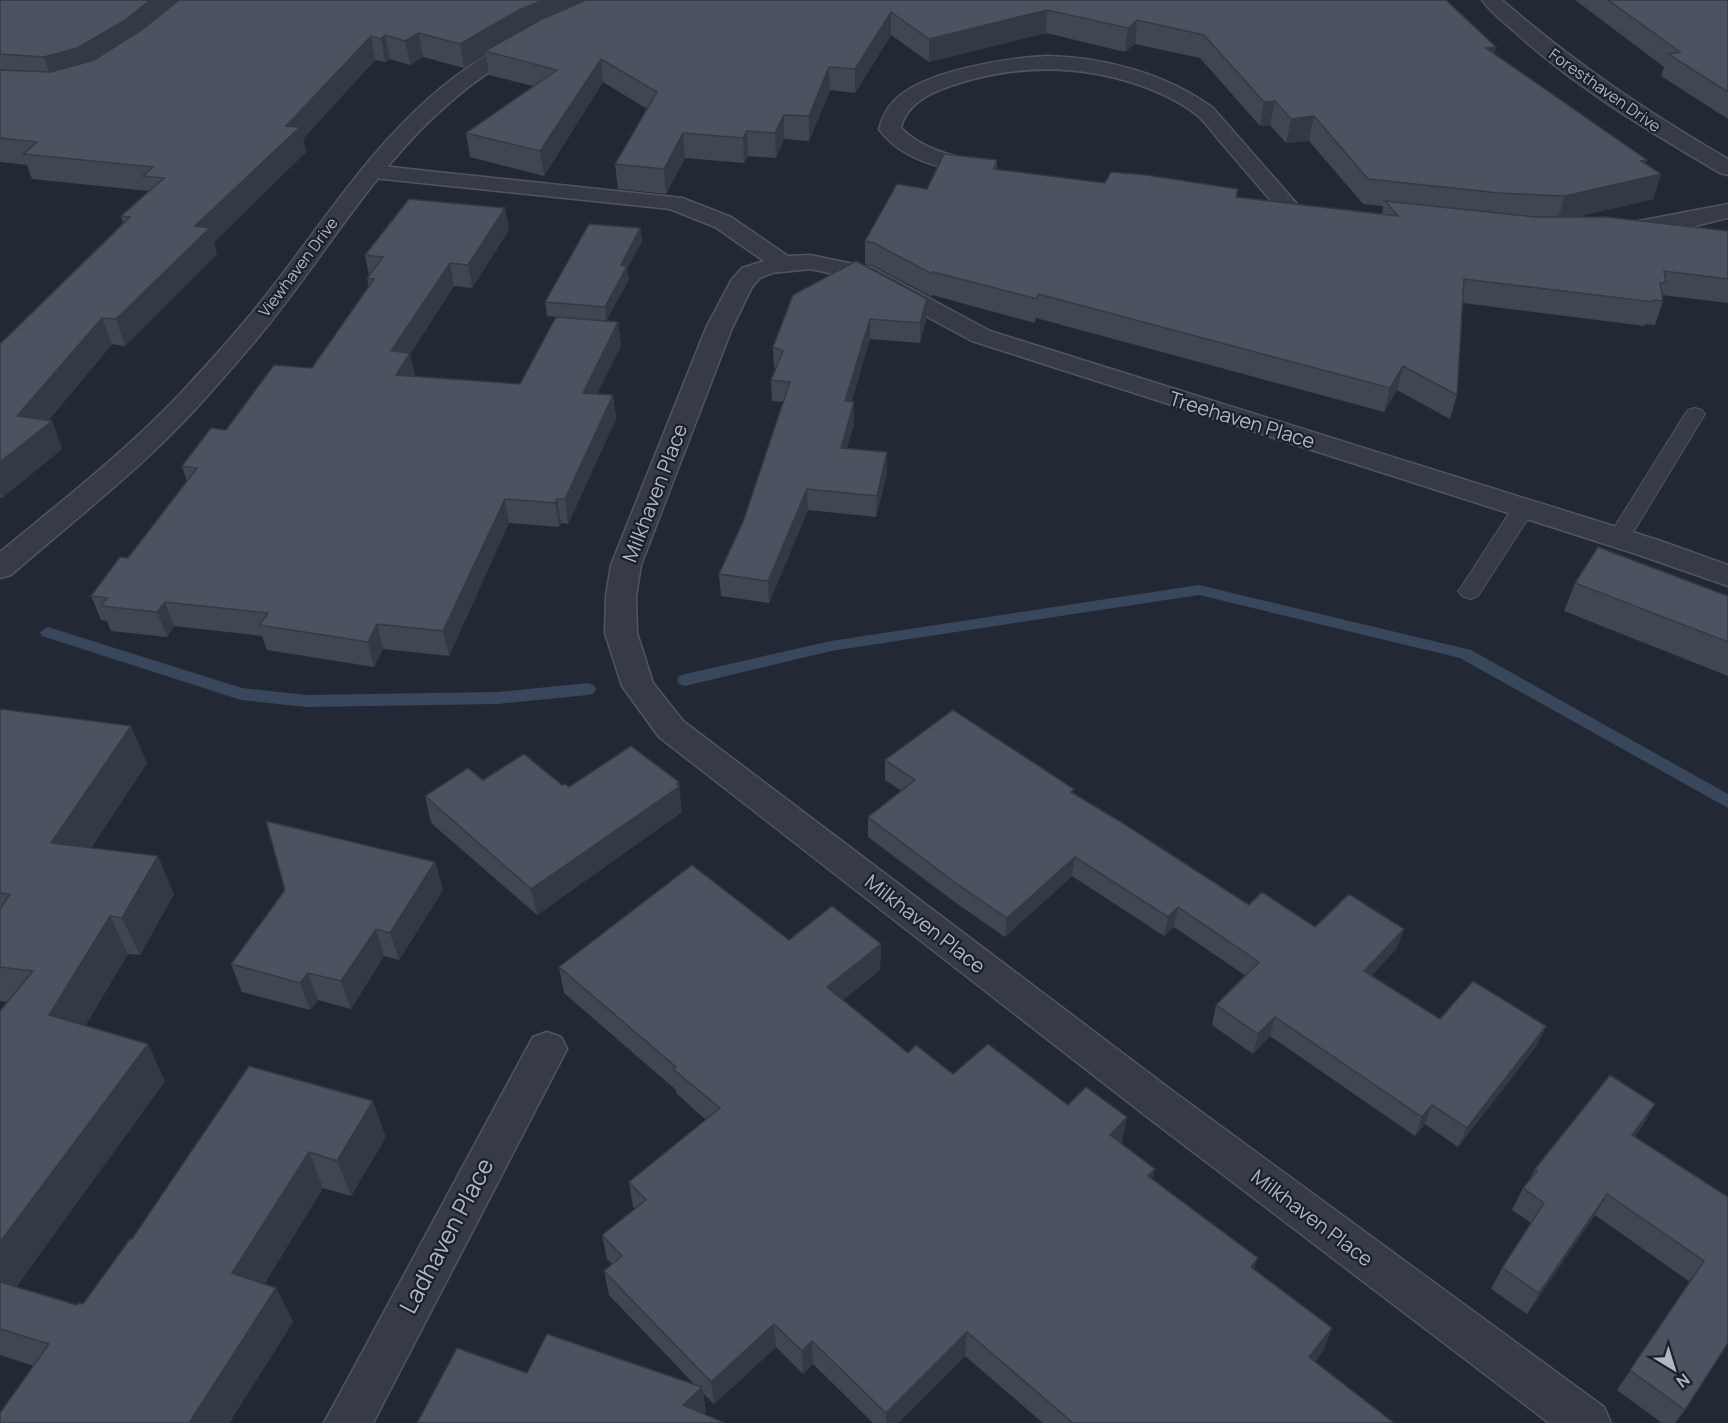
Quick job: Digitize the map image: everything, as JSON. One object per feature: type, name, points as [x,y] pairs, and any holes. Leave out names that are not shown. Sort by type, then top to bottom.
[{"type":"street","name":"Foresthaven Drive","points":[[1491,0],[1546,49],[1596,86],[1728,168]]},
{"type":"street","name":"Viewhaven Drive","points":[[0,568],[138,450],[188,401],[271,307],[339,212],[403,133],[467,77],[517,46],[545,32]]},
{"type":"street","points":[[1002,173],[956,165],[904,144],[890,129],[891,116],[907,99],[944,82],[975,73],[1043,60],[1101,67],[1162,85],[1191,100],[1206,112],[1286,204]]},
{"type":"street","points":[[372,172],[674,203],[723,222],[773,266]]},
{"type":"street","points":[[1251,200],[1310,206]]},
{"type":"street","points":[[1602,232],[1658,226],[1728,211]]},
{"type":"street","name":"Treehaven Place","points":[[773,266],[810,262],[864,273],[981,336],[1618,538],[1728,576]]},
{"type":"street","name":"Milkhaven Place","points":[[773,266],[751,273],[741,284],[719,328],[626,565],[621,596],[621,633],[638,686],[671,729],[680,736],[1160,1104],[1587,1423]]},
{"type":"street","name":"Ladhaven Place","points":[[348,1423],[547,1049]]},
{"type":"lane","points":[[1618,538],[1695,414]]},
{"type":"lane","points":[[1470,591],[1523,508]]},
{"type":"building","points":[[0,0],[150,0],[124,21],[77,48],[44,57],[0,54]]},
{"type":"building","points":[[179,0],[543,0],[519,10],[460,44],[419,33],[405,41],[385,35],[381,39],[371,36],[286,126],[300,127],[195,226],[210,228],[116,319],[102,318],[17,416],[52,421],[0,462],[0,344],[130,217],[121,216],[164,178],[143,176],[153,167],[23,154],[37,142],[0,138],[0,70],[51,72],[94,60],[143,29]]},
{"type":"building","points":[[586,0],[1446,0],[1496,47],[1486,48],[1647,160],[1641,161],[1661,174],[1565,196],[1499,193],[1368,179],[1314,116],[1291,119],[1275,101],[1264,102],[1204,35],[1137,20],[1128,28],[1047,10],[929,39],[891,12],[855,69],[829,67],[809,116],[784,115],[775,133],[747,131],[743,138],[683,133],[664,169],[615,164],[657,92],[601,59],[540,151],[466,133],[557,70],[485,51],[540,20]]},
{"type":"building","points":[[1608,0],[1728,0],[1728,92],[1668,54],[1680,52]]},
{"type":"building","points":[[944,154],[997,160],[994,169],[1105,183],[1111,172],[1146,175],[1238,189],[1236,197],[1398,216],[1385,201],[1536,217],[1607,217],[1728,231],[1728,279],[1664,271],[1666,283],[1660,283],[1663,301],[1653,300],[1653,302],[1464,279],[1457,395],[1403,366],[1390,388],[1038,294],[1037,299],[933,272],[932,274],[874,243],[865,241],[897,184],[927,189]]},
{"type":"building","points":[[409,199],[505,208],[468,265],[450,263],[391,351],[410,353],[396,375],[520,384],[556,317],[618,322],[583,393],[613,395],[565,499],[557,499],[555,503],[505,499],[443,631],[377,624],[368,642],[259,625],[268,613],[165,602],[157,612],[101,606],[107,598],[91,596],[120,557],[128,558],[197,468],[182,466],[211,428],[226,430],[274,365],[312,368],[374,279],[367,278],[383,257],[365,255]]},
{"type":"building","points":[[589,224],[640,228],[621,265],[627,266],[605,307],[545,302]]},
{"type":"building","points":[[856,261],[927,299],[920,323],[870,319],[845,401],[854,402],[841,448],[887,452],[877,496],[807,489],[768,581],[719,574],[743,522],[790,382],[771,380],[783,351],[773,347],[793,295]]},
{"type":"building","points":[[1598,547],[1728,596],[1728,642],[1575,583]]},
{"type":"building","points":[[0,709],[131,726],[51,843],[158,856],[122,918],[110,916],[49,1015],[148,1044],[0,1242],[0,1011],[33,971],[0,967],[0,909],[10,894],[0,893]]},
{"type":"building","points":[[953,710],[1074,789],[1071,792],[1249,905],[1262,892],[1315,927],[1349,894],[1404,929],[1364,971],[1440,1019],[1473,981],[1546,1026],[1467,1128],[1432,1105],[1422,1117],[1275,1017],[1258,1034],[1216,1005],[1259,962],[1178,907],[1168,917],[1075,857],[1007,918],[957,884],[868,817],[915,780],[885,760]]},
{"type":"building","points":[[631,746],[679,782],[677,784],[680,786],[531,889],[425,796],[468,768],[483,780],[524,754],[562,785],[569,787]]},
{"type":"building","points":[[266,821],[435,862],[390,933],[376,929],[341,981],[308,973],[300,983],[231,964],[285,890]]},
{"type":"building","points":[[692,865],[789,940],[832,906],[881,944],[827,987],[908,1053],[916,1045],[953,1074],[988,1044],[1068,1105],[1086,1087],[1127,1117],[1110,1135],[1155,1169],[1148,1176],[1258,1258],[1251,1267],[1332,1328],[1309,1357],[1394,1423],[1073,1423],[967,1332],[886,1413],[812,1341],[802,1351],[774,1324],[711,1382],[604,1271],[622,1256],[602,1235],[646,1200],[629,1182],[720,1108],[673,1069],[676,1067],[559,967]]},
{"type":"building","points":[[249,1066],[373,1101],[337,1161],[309,1152],[232,1273],[276,1288],[189,1423],[0,1423],[0,1413],[49,1344],[0,1329],[0,1282],[77,1305],[78,1303],[83,1304],[132,1239]]},
{"type":"building","points":[[1610,1075],[1655,1104],[1632,1135],[1728,1197],[1728,1343],[1685,1410],[1630,1370],[1704,1261],[1607,1194],[1539,1293],[1502,1268],[1544,1203],[1523,1188],[1537,1171],[1535,1169]]},
{"type":"building","points":[[547,1334],[702,1387],[683,1405],[725,1423],[417,1423],[457,1348],[527,1373]]},
{"type":"waterway","points":[[685,680],[831,646],[1199,590],[1465,654],[1728,802]]},
{"type":"waterway","points":[[48,632],[241,694],[307,701],[497,698],[588,689]]}]
